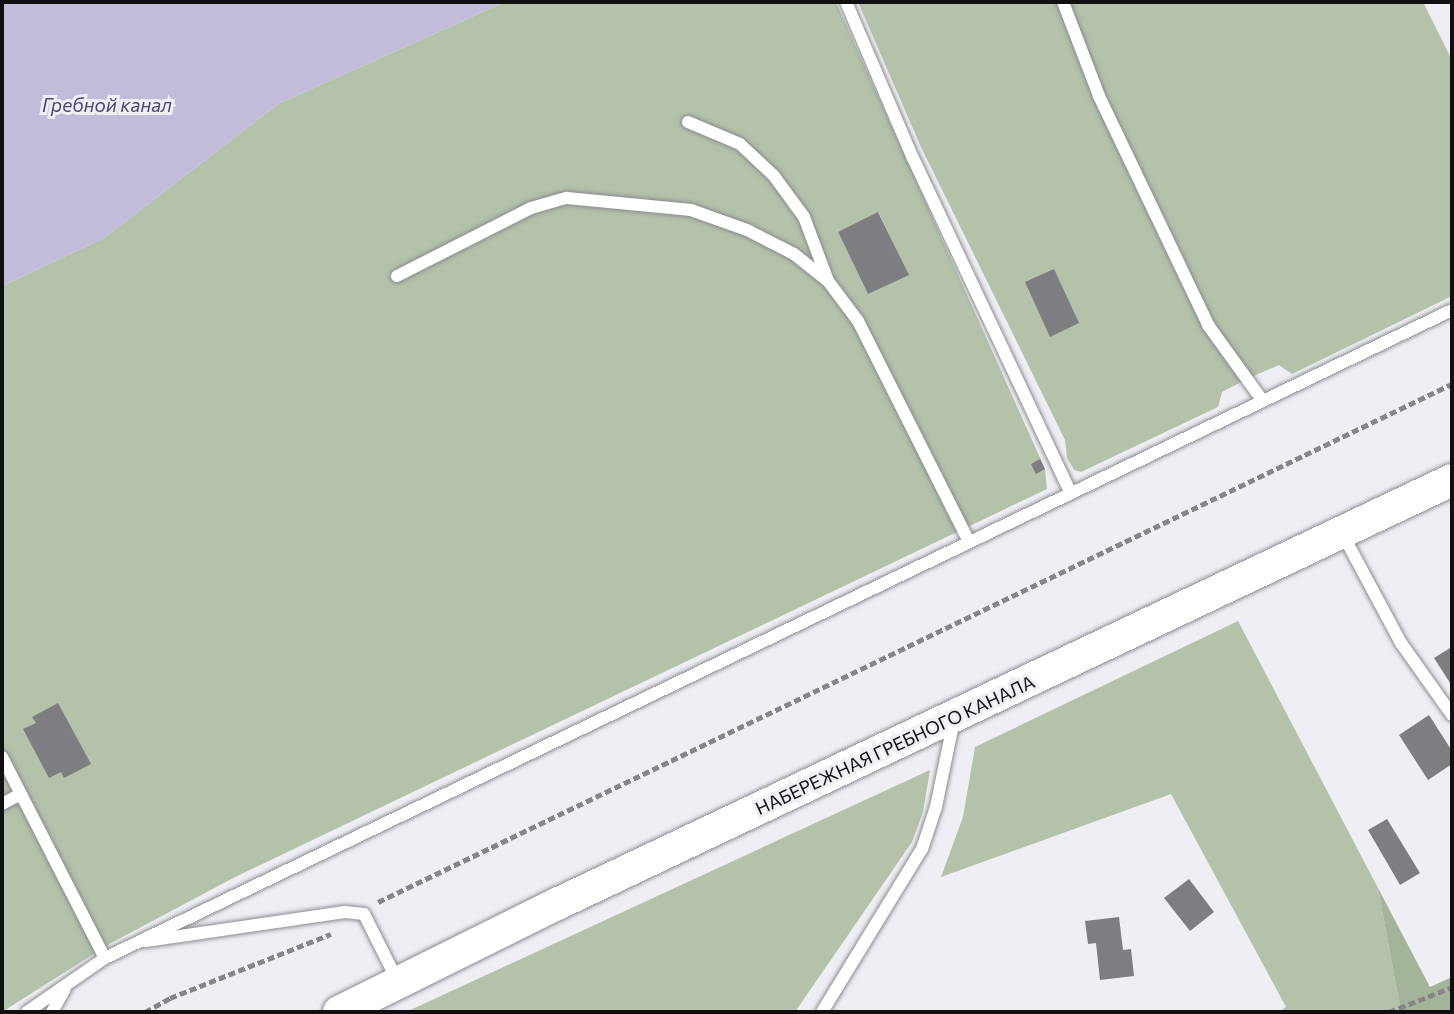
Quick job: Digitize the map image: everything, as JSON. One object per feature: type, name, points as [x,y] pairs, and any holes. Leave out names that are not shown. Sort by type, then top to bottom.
[{"type":"street","name":"НАБЕРЕЖНАЯ ГРЕБНОГО КАНАЛА","points":[[339,1012],[1452,480]]},
{"type":"lane","points":[[846,2],[913,158],[1069,491]]},
{"type":"lane","points":[[1063,2],[1099,96],[1208,325],[1262,400]]},
{"type":"lane","points":[[688,122],[740,144],[774,176],[804,217],[828,281],[887,370],[969,542]]},
{"type":"lane","points":[[397,276],[531,208],[567,198],[691,210],[747,229],[794,254],[828,281]]},
{"type":"lane","points":[[27,1012],[105,958],[969,542],[1069,491],[1452,310]]},
{"type":"lane","points":[[1342,532],[1401,643],[1452,715]]},
{"type":"lane","points":[[822,1012],[922,849],[936,807],[955,716]]},
{"type":"lane","points":[[2,757],[105,958]]},
{"type":"lane","points":[[2,804],[21,794]]},
{"type":"lane","points":[[138,942],[345,912],[364,914],[398,983]]},
{"type":"lane","points":[[52,1012],[67,985]]},
{"type":"path","points":[[145,1012],[170,998],[349,928],[377,902],[1452,384]]},
{"type":"path","points":[[1389,1012],[1452,987]]},
{"type":"green space","points":[[505,2],[836,2],[1045,469],[1047,489],[237,876],[111,943],[2,1012],[2,286],[104,238],[278,104]],"holes":[[[879,213],[908,274],[868,294],[838,232]]]},
{"type":"green space","points":[[858,2],[1423,2],[1452,60],[1452,296],[1292,374],[1279,365],[1247,379],[1222,392],[1218,407],[1081,472],[1074,470],[1067,458],[1065,440],[921,147]]},
{"type":"green space","points":[[1238,621],[1378,888],[1401,1012],[1279,1012],[1286,1007],[1171,794],[941,877],[963,817],[975,747]]},
{"type":"green space","points":[[930,770],[923,812],[912,842],[795,1012],[406,1012]]},
{"type":"green space","points":[[1378,888],[1430,987],[1452,977],[1452,1012],[1401,1012]]},
{"type":"water","name":"Гребной канал","points":[[2,2],[505,2],[278,104],[104,238],[2,286]]},
{"type":"building","points":[[878,212],[909,275],[868,294],[838,232]]},
{"type":"building","points":[[1054,269],[1079,323],[1050,337],[1025,282]]},
{"type":"building","points":[[1040,459],[1045,469],[1036,474],[1031,464]]},
{"type":"building","points":[[1450,648],[1452,651],[1452,686],[1434,658]]},
{"type":"building","points":[[58,703],[91,764],[64,778],[61,772],[49,778],[23,729],[36,723],[32,717]]},
{"type":"building","points":[[1429,715],[1452,751],[1452,764],[1428,780],[1399,735]]},
{"type":"building","points":[[1387,819],[1420,873],[1400,885],[1368,830]]},
{"type":"building","points":[[1189,879],[1214,912],[1190,931],[1164,898]]},
{"type":"building","points":[[1119,917],[1123,950],[1131,949],[1134,976],[1100,980],[1096,943],[1088,944],[1085,921]]}]
